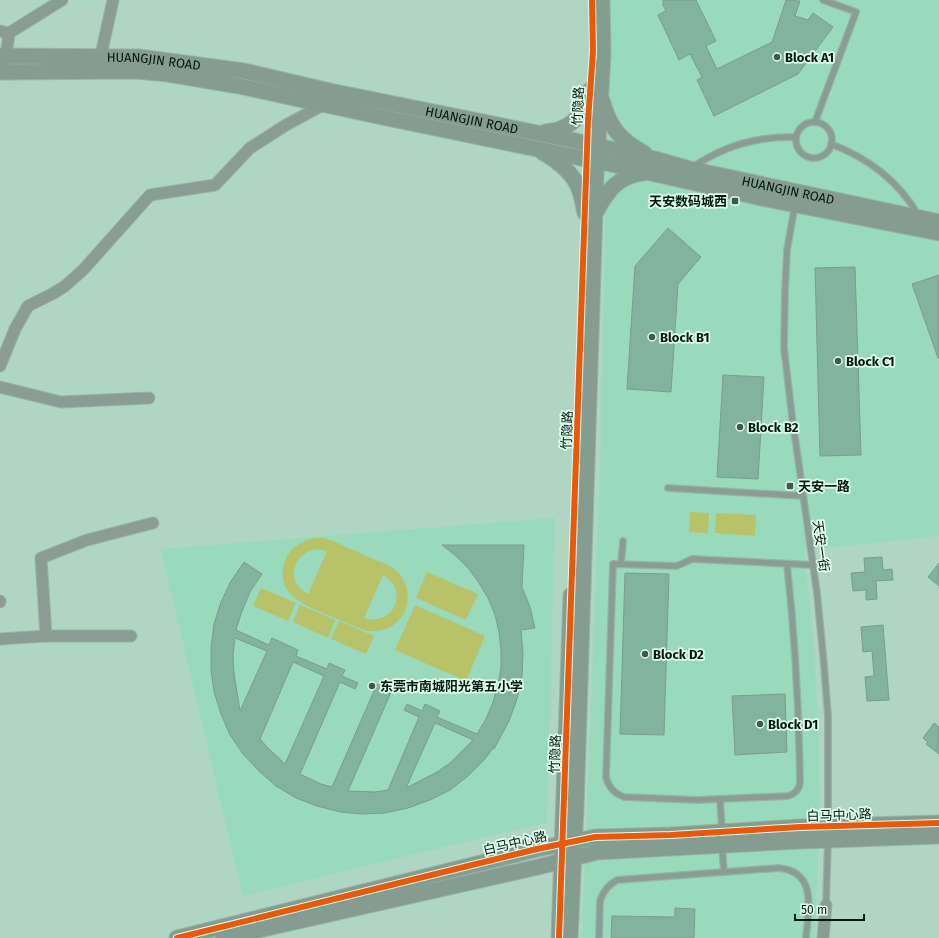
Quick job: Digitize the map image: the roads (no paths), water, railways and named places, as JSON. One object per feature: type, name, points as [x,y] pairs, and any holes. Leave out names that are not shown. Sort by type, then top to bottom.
[{"type":"street","points":[[2,72],[5,32],[62,0]]},
{"type":"street","points":[[97,72],[113,0]]},
{"type":"street","name":"竹隐路","points":[[568,859],[595,92],[592,0]]},
{"type":"street","name":"竹隐路","points":[[595,92],[603,55],[602,0]]},
{"type":"street","name":"HUANGJIN ROAD","points":[[3,56],[139,57],[244,71],[330,91],[538,133],[592,152],[797,198],[939,222]]},
{"type":"street","name":"HUANGJIN ROAD","points":[[2,72],[136,71],[168,74],[239,86],[534,148],[592,152]]},
{"type":"street","points":[[538,133],[561,129],[577,119],[595,92],[616,133],[632,146],[652,166],[615,184],[590,215]]},
{"type":"street","points":[[0,366],[15,329],[28,306],[65,286],[83,270],[150,195],[215,185],[250,148],[286,125],[325,104]]},
{"type":"street","points":[[534,148],[555,160],[569,174],[579,188],[590,215]]},
{"type":"street","name":"HUANGJIN ROAD","points":[[652,166],[690,169],[797,198],[939,233]]},
{"type":"street","points":[[0,387],[61,402],[149,398]]},
{"type":"street","points":[[46,636],[41,558],[87,540],[153,523]]},
{"type":"street","points":[[0,639],[46,636],[131,636]]},
{"type":"street","name":"白马中心路","points":[[223,938],[597,852],[722,838],[828,833],[939,823]]},
{"type":"street","name":"白马中心路","points":[[828,833],[939,836]]},
{"type":"street","name":"白马中心路","points":[[177,938],[568,842],[595,837],[671,835],[722,838]]},
{"type":"street","points":[[559,938],[568,859]]},
{"type":"street","points":[[568,859],[570,938]]},
{"type":"street","points":[[823,938],[826,905]]},
{"type":"lane","points":[[815,122],[856,12],[823,0]]},
{"type":"lane","points":[[815,122],[820,123],[828,129],[831,144],[827,153],[823,156],[813,158],[808,157],[800,151],[796,142],[796,137],[798,132],[805,125],[815,122]]},
{"type":"lane","points":[[690,169],[717,152],[748,141],[775,137],[796,137]]},
{"type":"lane","points":[[831,144],[859,156],[883,172],[904,194],[920,219]]},
{"type":"lane","name":"天安一街","points":[[797,198],[787,250],[784,348],[824,657],[828,716],[828,833],[826,905]]},
{"type":"lane","points":[[668,488],[803,496]]},
{"type":"lane","points":[[621,564],[623,541]]},
{"type":"lane","points":[[787,564],[798,694],[800,786],[795,793],[788,796],[697,800],[624,797],[612,790],[606,777],[613,564],[677,566],[692,559],[813,565]]},
{"type":"lane","points":[[720,799],[724,872]]},
{"type":"lane","points":[[599,938],[600,901],[604,890],[612,882],[617,880],[779,868],[788,869],[796,873],[802,878],[807,886],[809,894],[806,938]]},
{"type":"place","name":"Block A1","points":[[777,57]]},
{"type":"place","name":"天安数码城西","points":[[735,201]]},
{"type":"place","name":"Block B1","points":[[652,337]]},
{"type":"place","name":"Block C1","points":[[838,361]]},
{"type":"place","name":"Block B2","points":[[740,427]]},
{"type":"place","name":"天安一路","points":[[790,486]]},
{"type":"place","name":"Block D2","points":[[645,654]]},
{"type":"place","name":"东莞市南城阳光第五小学","points":[[372,686]]},
{"type":"place","name":"Block D1","points":[[760,724]]}]
